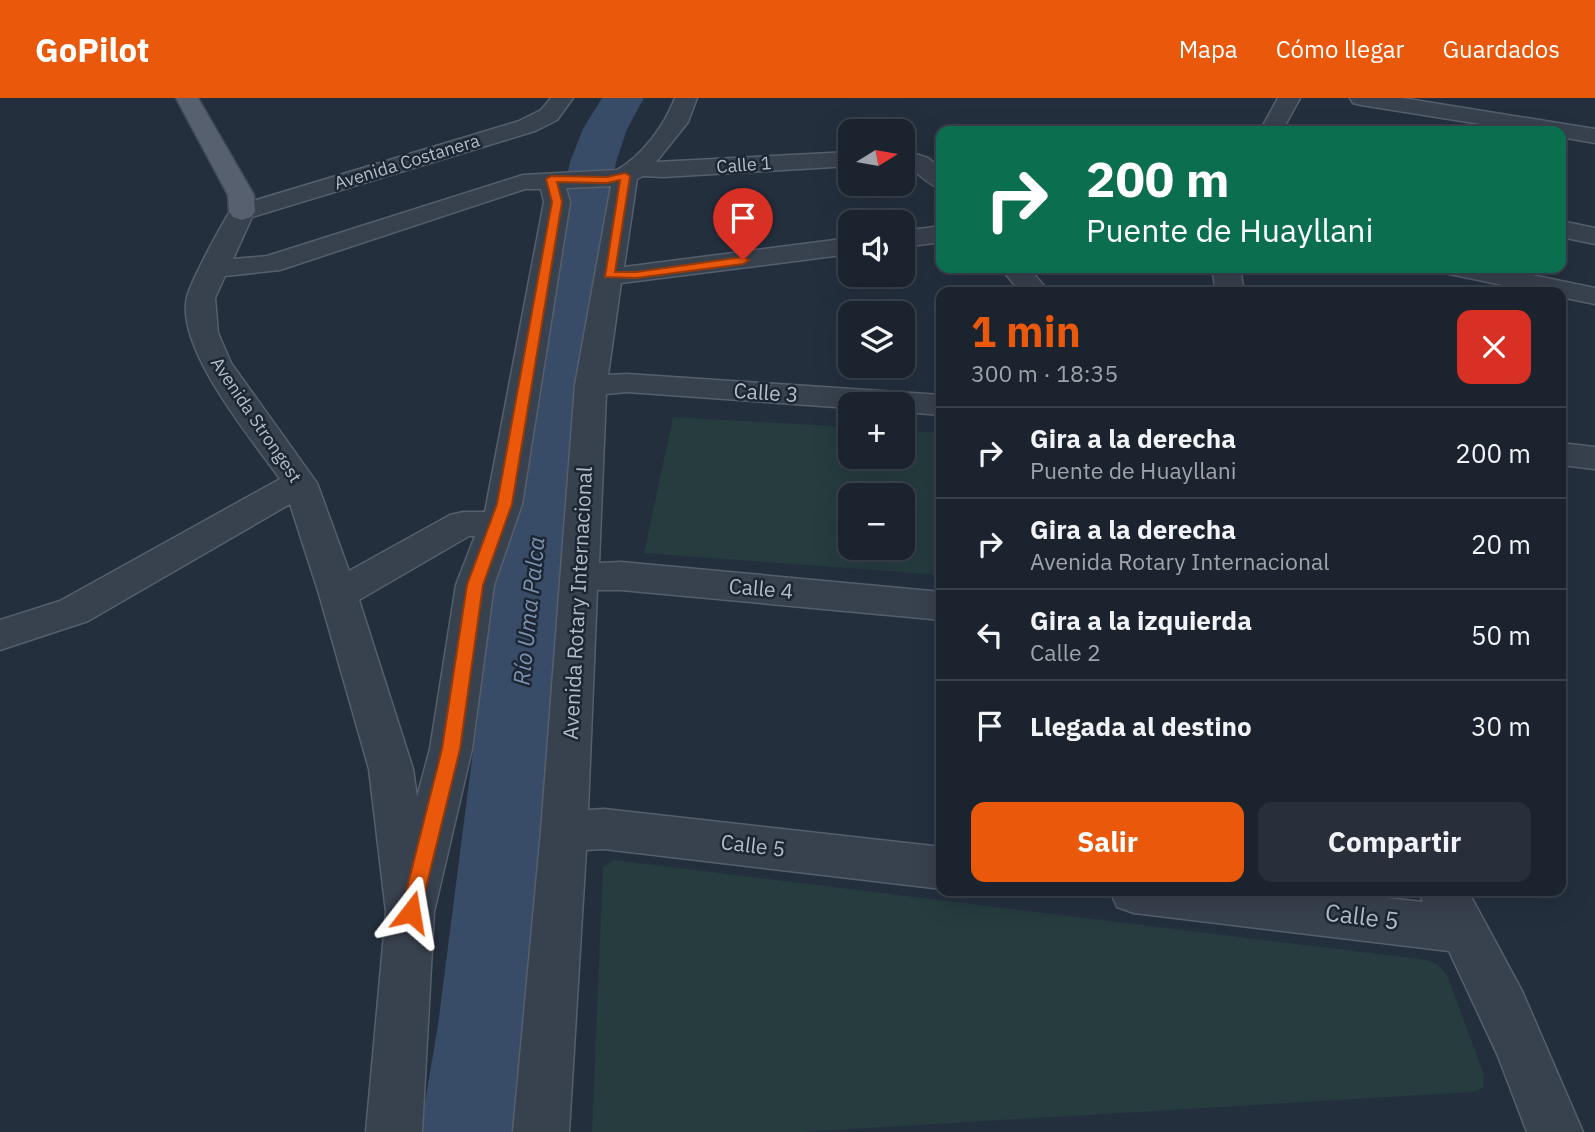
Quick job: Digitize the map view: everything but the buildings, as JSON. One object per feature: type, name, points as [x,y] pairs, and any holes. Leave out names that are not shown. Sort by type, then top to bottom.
[{"type":"main road","points":[[187,98],[241,195],[242,212]]},
{"type":"street","name":"Avenida Costanera","points":[[242,212],[527,126],[549,115],[562,98]]},
{"type":"street","points":[[624,174],[677,122],[686,98]]},
{"type":"street","points":[[1274,126],[1289,98]]},
{"type":"street","points":[[1361,98],[1444,104],[1548,126]]},
{"type":"street","points":[[1566,130],[1595,136]]},
{"type":"street","name":"Calle 1","points":[[216,269],[270,264],[523,182],[838,160]]},
{"type":"street","points":[[915,161],[936,178]]},
{"type":"street","name":"Avenida Rotary Internacional","points":[[541,1132],[564,831],[591,385],[624,174]]},
{"type":"street","points":[[394,1132],[411,912],[451,749],[475,585],[495,524],[505,504],[557,202],[565,180]]},
{"type":"street","name":"Avenida Strongest","points":[[242,212],[201,298],[203,333],[216,364],[299,483],[338,594],[391,769],[411,912]]},
{"type":"street","points":[[1566,230],[1595,236]]},
{"type":"street","points":[[915,237],[936,235]]},
{"type":"street","points":[[609,275],[636,275],[838,248]]},
{"type":"street","points":[[1020,273],[1031,287]]},
{"type":"street","points":[[1483,273],[1551,287]]},
{"type":"street","points":[[1566,290],[1595,296]]},
{"type":"street","name":"Calle 3","points":[[591,385],[627,383],[936,405]]},
{"type":"street","points":[[1566,455],[1595,458]]},
{"type":"street","points":[[0,635],[74,611],[299,483]]},
{"type":"street","points":[[338,594],[463,524],[495,524]]},
{"type":"street","name":"Calle 4","points":[[580,578],[621,576],[936,606]]},
{"type":"street","name":"Calle 5","points":[[564,831],[604,829],[936,867]]},
{"type":"street","name":"Calle 5","points":[[1218,896],[1454,910]]},
{"type":"street","points":[[1454,910],[1538,1087],[1555,1132]]},
{"type":"green space","points":[[673,417],[838,426],[838,469],[915,469],[915,431],[936,433],[936,575],[644,553]]},
{"type":"green space","points":[[614,860],[1427,960],[1438,965],[1447,975],[1484,1075],[1483,1088],[1472,1092],[802,1132],[592,1132],[603,867]]},
{"type":"waterway","name":"Río Uma Palca","points":[[473,1132],[487,1025],[537,516],[554,375],[593,162],[605,129],[623,98]]},
{"type":"route","points":[[411,912],[451,749],[475,585],[495,524],[505,504],[557,202],[551,179],[607,180],[625,176],[609,275],[636,275],[743,260]]}]
